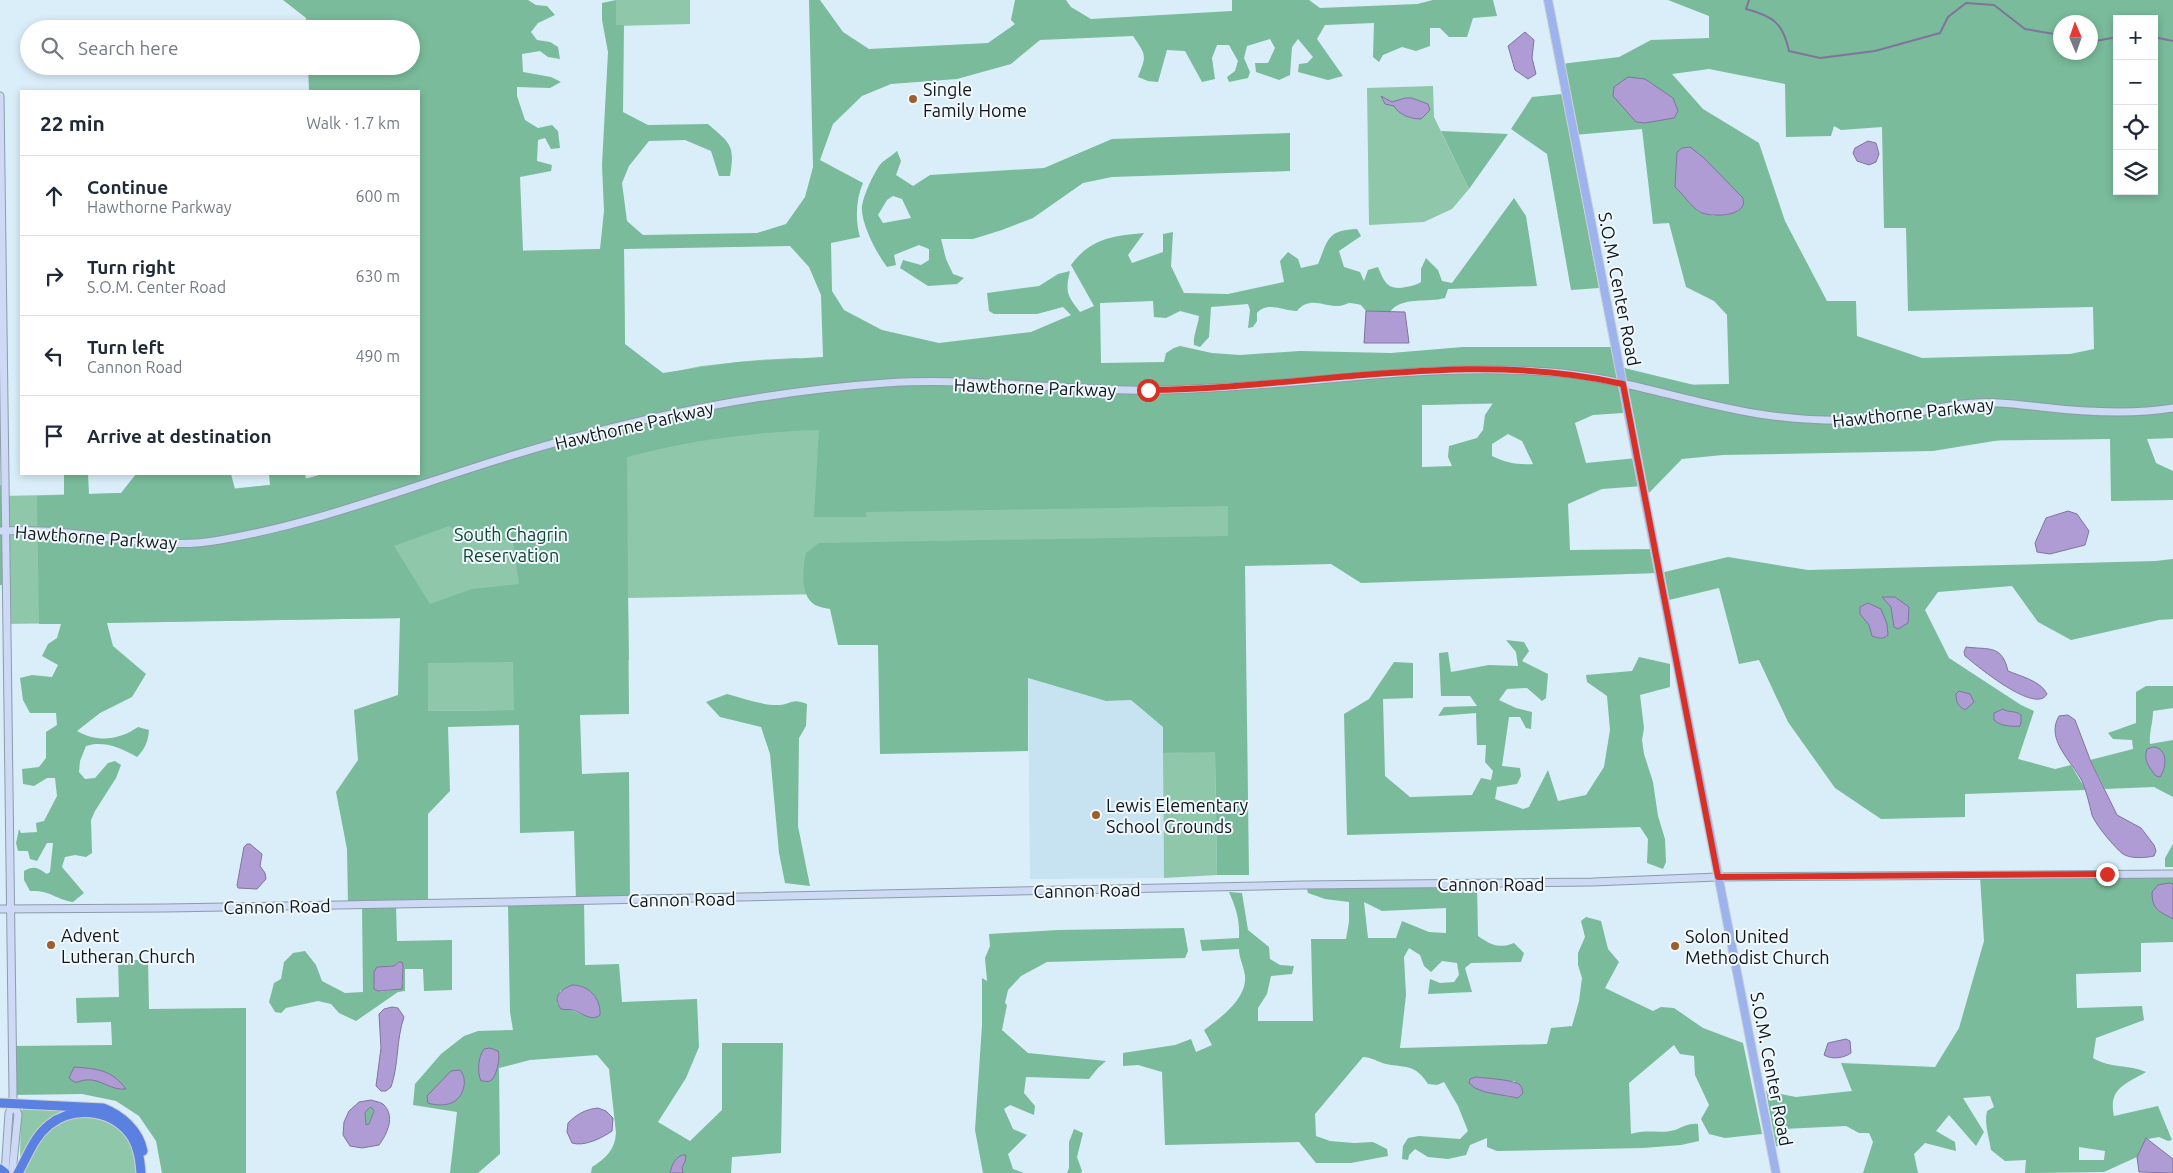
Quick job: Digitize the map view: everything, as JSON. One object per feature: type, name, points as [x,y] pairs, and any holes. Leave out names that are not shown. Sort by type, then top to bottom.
[{"type":"highway","points":[[0,1102],[92,1106],[112,1112],[131,1127],[138,1136],[143,1147],[146,1173]]},
{"type":"highway","points":[[18,1173],[35,1140],[48,1126],[61,1117],[80,1112],[102,1115],[129,1133],[140,1155],[141,1173]]},
{"type":"highway","points":[[0,1169],[5,1173]]},
{"type":"main road","name":"S.O.M. Center Road","points":[[1548,0],[1776,1173]]},
{"type":"street","points":[[0,96],[3,531],[14,1104],[18,1114],[12,1173]]},
{"type":"street","name":"Hawthorne Parkway","points":[[3,531],[77,534],[163,544],[220,540],[336,512],[501,458],[634,422],[776,394],[890,383],[980,383],[1097,391],[1165,390],[1248,387],[1415,372],[1503,370],[1562,373],[1623,384],[1731,410],[1822,421],[1888,418],[1976,402],[2111,411],[2145,412],[2173,408]]},
{"type":"street","name":"Cannon Road","points":[[0,909],[478,903],[1302,885],[1593,882],[1718,877],[2173,874]]},
{"type":"street","points":[[5,1173],[9,1113],[14,1104]]},
{"type":"shaded area","points":[[1525,32],[1534,40],[1532,58],[1536,74],[1528,79],[1515,70],[1508,46]]},
{"type":"shaded area","points":[[1628,77],[1645,79],[1673,98],[1678,111],[1674,118],[1645,123],[1636,122],[1613,96],[1614,87]]},
{"type":"shaded area","points":[[1381,96],[1392,102],[1412,98],[1428,104],[1430,110],[1421,119],[1409,117],[1399,112],[1394,106],[1385,104]]},
{"type":"shaded area","points":[[1868,141],[1876,143],[1879,154],[1876,162],[1869,165],[1857,161],[1853,153],[1855,148]]},
{"type":"shaded area","points":[[1690,147],[1704,158],[1743,198],[1743,204],[1740,209],[1723,215],[1704,214],[1693,207],[1675,187],[1677,152],[1682,148]]},
{"type":"shaded area","points":[[1366,311],[1405,312],[1409,343],[1364,343]]},
{"type":"shaded area","points":[[2068,511],[2077,514],[2089,531],[2085,545],[2050,554],[2037,552],[2035,543],[2046,518]]},
{"type":"shaded area","points":[[1882,597],[1895,597],[1909,607],[1908,623],[1898,629],[1894,627],[1891,607]]},
{"type":"shaded area","points":[[1868,603],[1881,609],[1887,624],[1888,635],[1884,638],[1872,636],[1869,625],[1860,614],[1860,607]]},
{"type":"shaded area","points":[[1966,647],[1998,652],[2002,656],[2008,671],[2035,682],[2047,694],[2041,699],[2031,698],[2006,687],[1965,656]]},
{"type":"shaded area","name":"Lewis Elementary School Grounds","points":[[1028,678],[1106,701],[1131,700],[1163,727],[1164,878],[1030,879]]},
{"type":"shaded area","points":[[1959,691],[1970,694],[1974,702],[1965,710],[1957,702],[1956,694]]},
{"type":"shaded area","points":[[2003,709],[2021,715],[2020,726],[2006,726],[1994,720],[1994,713]]},
{"type":"shaded area","points":[[2068,715],[2075,720],[2091,762],[2117,815],[2141,828],[2154,845],[2156,851],[2154,856],[2142,858],[2126,856],[2115,847],[2094,819],[2082,781],[2057,742],[2055,733],[2059,716]]},
{"type":"shaded area","points":[[2158,748],[2164,754],[2165,763],[2160,777],[2156,776],[2146,760],[2147,749]]},
{"type":"shaded area","points":[[250,844],[262,854],[260,866],[265,873],[266,879],[257,889],[238,888],[237,885],[244,847]]},
{"type":"shaded area","points":[[2173,884],[2173,919],[2157,909],[2152,898],[2152,892],[2158,885]]},
{"type":"shaded area","points":[[402,962],[403,965],[402,989],[378,991],[374,989],[374,972],[377,967],[394,966]]},
{"type":"shaded area","points":[[572,985],[583,987],[592,993],[598,1003],[600,1015],[594,1018],[573,1010],[561,1009],[558,1005],[557,997],[564,989]]},
{"type":"shaded area","points":[[398,1008],[404,1017],[401,1026],[394,1078],[391,1087],[386,1091],[381,1091],[376,1086],[381,1048],[379,1014],[384,1009]]},
{"type":"shaded area","points":[[1846,1039],[1850,1041],[1851,1053],[1838,1058],[1824,1055],[1828,1043]]},
{"type":"shaded area","points":[[490,1048],[498,1051],[497,1068],[492,1079],[481,1081],[479,1069],[480,1056],[484,1049]]},
{"type":"shaded area","points":[[74,1067],[103,1071],[115,1077],[126,1089],[115,1088],[91,1080],[74,1082],[69,1078]]},
{"type":"shaded area","points":[[460,1070],[463,1074],[464,1084],[459,1098],[446,1105],[428,1103],[427,1096],[451,1071]]},
{"type":"shaded area","points":[[1476,1077],[1517,1083],[1521,1086],[1523,1093],[1518,1098],[1485,1092],[1469,1083],[1470,1079]]},
{"type":"shaded area","points":[[371,1100],[382,1103],[387,1109],[390,1119],[389,1125],[379,1145],[362,1148],[350,1146],[343,1135],[344,1122],[349,1111],[359,1102]],"holes":[[[371,1107],[374,1111],[369,1124],[366,1125],[365,1113]]]},
{"type":"shaded area","points":[[598,1108],[606,1111],[613,1118],[612,1131],[587,1143],[572,1143],[567,1132],[568,1123],[582,1112]]},
{"type":"shaded area","points":[[2146,1138],[2173,1159],[2173,1173],[2139,1172],[2137,1157]]},
{"type":"shaded area","points":[[682,1155],[686,1155],[682,1167],[683,1173],[670,1173],[674,1162]]},
{"type":"green space","points":[[283,0],[528,0],[536,5],[547,6],[555,15],[538,23],[531,32],[537,40],[550,42],[558,47],[560,59],[548,57],[540,51],[522,54],[523,72],[551,77],[561,82],[550,88],[517,87],[517,96],[525,120],[538,128],[552,125],[558,131],[560,148],[551,149],[545,138],[538,140],[537,161],[552,165],[551,171],[520,177],[523,251],[600,249],[604,211],[602,165],[608,52],[602,20],[602,3],[616,0],[616,25],[624,25],[623,112],[648,125],[708,124],[722,136],[731,151],[730,176],[719,176],[711,151],[685,140],[649,141],[629,166],[622,183],[627,221],[643,235],[757,233],[786,224],[805,197],[813,167],[809,0],[820,0],[843,32],[869,49],[988,43],[1015,24],[1011,20],[1015,0],[1066,0],[1071,7],[1091,19],[1232,11],[1232,0],[1309,0],[1320,8],[1417,4],[1433,0],[1493,0],[1497,16],[1473,18],[1467,37],[1449,37],[1440,28],[1430,28],[1430,46],[1416,51],[1402,47],[1383,55],[1379,62],[1373,57],[1374,23],[1325,25],[1317,39],[1343,76],[1328,80],[1298,72],[1299,64],[1307,63],[1313,57],[1298,39],[1292,47],[1290,75],[1279,80],[1256,72],[1255,63],[1268,63],[1275,48],[1270,39],[1247,46],[1244,58],[1250,72],[1248,78],[1229,82],[1227,77],[1235,71],[1238,61],[1229,45],[1217,45],[1212,58],[1215,79],[1202,82],[1185,51],[1167,50],[1158,82],[1148,81],[1138,77],[1144,55],[1133,36],[1040,40],[1011,64],[957,79],[891,84],[862,96],[833,124],[820,160],[863,183],[857,210],[857,224],[860,237],[831,243],[832,291],[844,310],[882,330],[939,343],[1031,332],[1071,315],[1063,307],[1037,314],[994,314],[989,311],[987,293],[1039,286],[1058,274],[1070,271],[1068,293],[1072,301],[1080,312],[1094,306],[1071,265],[1086,249],[1113,237],[1144,233],[1128,255],[1132,263],[1163,252],[1163,234],[1173,232],[1171,266],[1184,293],[1228,294],[1284,282],[1280,261],[1288,252],[1298,259],[1301,268],[1318,264],[1327,243],[1334,234],[1357,229],[1361,236],[1339,251],[1344,267],[1360,272],[1364,281],[1368,270],[1378,267],[1385,281],[1395,288],[1416,285],[1421,282],[1421,269],[1426,258],[1438,270],[1442,281],[1452,283],[1514,198],[1526,216],[1537,286],[1448,289],[1445,298],[1408,302],[1395,307],[1390,312],[1366,311],[1361,305],[1351,303],[1332,306],[1311,303],[1302,306],[1297,311],[1271,307],[1261,309],[1257,313],[1257,321],[1253,327],[1248,328],[1250,310],[1248,304],[1211,307],[1209,337],[1200,347],[1194,345],[1199,316],[1180,311],[1166,318],[1154,317],[1153,301],[1100,303],[1101,363],[1164,362],[1166,353],[1180,346],[1212,353],[1240,355],[1300,351],[1391,353],[1463,347],[1616,347],[1620,367],[1694,385],[1729,384],[1727,315],[1714,301],[1686,287],[1669,223],[1653,224],[1642,129],[1574,135],[1561,64],[1619,57],[1651,40],[1709,38],[1709,16],[1668,0],[2173,0],[2173,438],[2147,439],[2156,463],[2173,471],[2173,500],[2111,501],[2110,439],[2000,440],[1933,451],[1723,455],[1682,459],[1645,497],[1643,486],[1602,489],[1568,504],[1570,550],[1655,549],[1660,573],[1728,557],[1808,570],[2173,559],[2173,619],[2159,620],[2071,640],[2038,622],[2012,586],[1938,592],[1925,610],[1949,658],[2021,705],[2034,711],[2018,759],[2055,769],[2071,765],[2086,790],[1965,794],[1965,817],[1881,819],[1835,788],[1788,722],[1759,660],[1739,664],[1719,588],[1665,601],[1659,573],[1361,583],[1331,564],[1245,566],[1249,875],[1217,875],[1215,752],[1163,753],[1163,727],[1131,700],[1106,701],[1028,678],[1028,751],[880,754],[878,645],[838,645],[830,609],[817,606],[810,601],[804,588],[803,573],[806,553],[819,543],[1228,536],[1228,506],[866,512],[866,517],[814,517],[819,430],[722,438],[674,446],[627,457],[629,714],[580,715],[582,774],[629,772],[630,900],[584,901],[585,965],[619,964],[622,1002],[697,999],[699,1047],[686,1078],[658,1122],[690,1141],[722,1110],[722,1043],[783,1043],[781,1153],[732,1157],[731,1173],[591,1173],[592,1167],[612,1149],[616,1133],[609,1069],[597,1055],[530,1060],[499,1068],[500,1154],[478,1173],[450,1173],[457,1112],[413,1105],[415,1084],[441,1054],[464,1036],[478,1031],[513,1030],[510,1012],[508,905],[576,901],[574,831],[520,833],[519,725],[448,727],[450,791],[428,814],[428,904],[396,904],[397,941],[452,940],[452,990],[424,991],[423,969],[405,969],[405,991],[398,992],[356,1021],[339,1013],[331,1004],[318,1001],[286,1008],[281,1013],[275,1012],[269,1002],[274,983],[281,979],[284,962],[293,953],[305,951],[316,965],[322,981],[345,993],[363,992],[362,905],[348,905],[347,849],[336,792],[358,760],[354,710],[398,695],[400,618],[107,623],[113,646],[146,674],[132,697],[100,713],[77,731],[93,737],[108,738],[123,735],[138,727],[149,730],[146,745],[137,757],[106,744],[92,744],[86,746],[80,761],[79,772],[85,779],[95,778],[108,763],[115,761],[121,765],[116,778],[91,820],[92,853],[86,857],[75,855],[65,857],[62,867],[84,893],[73,902],[48,893],[30,891],[24,880],[24,871],[33,868],[47,874],[50,872],[53,843],[47,843],[37,861],[30,859],[28,851],[18,851],[16,843],[19,829],[21,833],[37,832],[36,823],[44,821],[57,796],[55,778],[47,778],[34,786],[23,784],[22,769],[39,767],[46,758],[46,732],[57,725],[56,713],[30,713],[23,700],[20,678],[32,675],[52,677],[58,665],[42,656],[48,644],[57,638],[61,624],[39,624],[37,496],[64,495],[64,475],[88,475],[89,494],[121,493],[135,475],[231,475],[235,489],[270,485],[269,475],[305,475],[306,479],[319,475],[420,475],[420,90],[309,90],[308,75],[420,75],[420,20],[306,20]],"holes":[[[1709,69],[1785,84],[1786,137],[1831,136],[1834,126],[1841,130],[1882,127],[1884,228],[1906,228],[1908,311],[2093,307],[2094,349],[2070,354],[1922,358],[1857,336],[1856,301],[1827,301],[1785,221],[1759,143],[1703,109],[1672,74]],[[1677,152],[1715,216],[1699,212],[1675,187]],[[790,246],[809,267],[821,295],[823,357],[737,362],[663,373],[625,344],[624,249]],[[1626,400],[1637,458],[1586,463],[1575,423],[1593,415],[1623,413],[1622,401]],[[1493,403],[1485,415],[1483,430],[1477,438],[1449,446],[1448,457],[1452,466],[1422,467],[1422,405]],[[1508,434],[1522,441],[1533,464],[1512,463],[1492,456],[1492,444]],[[449,526],[463,536],[513,541],[519,584],[472,589],[430,604],[394,546]],[[513,662],[514,710],[428,711],[428,663]],[[399,962],[403,965],[403,984],[389,991],[374,989],[375,981],[388,966],[394,966]],[[561,990],[583,1015],[557,1004],[557,998]]]},
{"type":"green space","points":[[616,0],[690,0],[690,24],[616,26]]},
{"type":"green space","points":[[1433,86],[1434,117],[1469,189],[1452,209],[1424,222],[1369,225],[1367,88]]},
{"type":"green space","points":[[1562,94],[1599,288],[1571,290],[1547,154],[1511,129],[1532,97]]},
{"type":"green space","points":[[1441,131],[1508,134],[1469,189]]},
{"type":"green space","points":[[1290,133],[1290,171],[1112,177],[1083,183],[1033,218],[973,239],[941,239],[946,259],[953,274],[964,278],[957,284],[928,286],[900,268],[903,260],[921,265],[929,260],[929,249],[919,245],[894,255],[896,265],[887,267],[866,229],[862,206],[866,191],[879,166],[897,151],[901,161],[896,175],[913,186],[930,175],[1044,168],[1112,139]],"holes":[[[893,196],[902,199],[911,218],[883,223],[878,215],[887,200]]]},
{"type":"green space","name":"South Chagrin Reservation","points":[[624,249],[625,382],[701,366],[797,358],[823,369],[1619,366],[1672,385],[2133,378],[2173,362],[2173,438],[1684,445],[1626,401],[1422,405],[1228,471],[1229,586],[628,598],[629,660],[514,662],[514,710],[428,711],[428,664],[415,618],[6,624],[5,585],[0,585],[0,485],[4,496],[208,491],[270,485],[324,475],[420,475],[420,252]]},
{"type":"green space","points":[[0,485],[4,485],[6,585],[0,585]]},
{"type":"green space","points":[[1506,640],[1524,642],[1529,651],[1522,661],[1548,674],[1546,698],[1542,701],[1527,688],[1507,689],[1499,700],[1516,708],[1532,712],[1531,729],[1526,728],[1520,717],[1509,717],[1502,766],[1520,768],[1521,776],[1517,784],[1497,787],[1495,799],[1523,809],[1529,807],[1548,770],[1558,801],[1586,795],[1604,767],[1610,730],[1607,696],[1587,682],[1586,675],[1632,671],[1639,657],[1670,664],[1670,687],[1640,695],[1644,728],[1642,740],[1644,754],[1653,782],[1658,816],[1665,839],[1666,862],[1663,869],[1647,863],[1648,839],[1640,827],[1347,835],[1344,714],[1369,699],[1394,662],[1413,663],[1413,698],[1383,699],[1385,776],[1410,797],[1472,795],[1481,778],[1491,780],[1493,771],[1485,762],[1486,745],[1477,745],[1476,713],[1438,716],[1444,707],[1477,706],[1470,696],[1441,696],[1439,653],[1448,652],[1451,672],[1489,665],[1518,666],[1516,652]]},
{"type":"green space","points":[[2146,686],[2173,686],[2173,708],[2153,711],[2150,744],[2173,740],[2173,797],[2154,787],[2105,789],[2090,760],[2133,749],[2132,740],[2113,739],[2108,733],[2136,723],[2136,692]]},
{"type":"green space","points":[[727,694],[771,705],[782,705],[794,701],[807,704],[806,726],[799,738],[798,826],[810,886],[785,883],[779,853],[770,754],[761,727],[720,717],[706,702]]},
{"type":"green space","points":[[1215,751],[1217,875],[1164,878],[1163,753]]},
{"type":"green space","points":[[2173,844],[2173,867],[2165,867],[2165,858]]},
{"type":"green space","points":[[2173,874],[2173,942],[2141,943],[2141,972],[2076,974],[2077,1008],[2142,1006],[2144,1020],[2096,1038],[2093,1058],[2107,1064],[2146,1072],[2125,1084],[2116,1093],[2113,1107],[2114,1116],[2158,1106],[2172,1140],[2168,1141],[2159,1137],[2148,1139],[2137,1157],[2104,1172],[2025,1173],[2026,1160],[2005,1161],[1991,1150],[1986,1121],[1987,1111],[1994,1107],[1990,1096],[1963,1098],[1984,1132],[1976,1146],[1949,1115],[1936,1131],[1955,1142],[1956,1151],[1925,1143],[1914,1154],[1918,1173],[1863,1173],[1873,1142],[1869,1133],[1859,1133],[1846,1126],[1783,1129],[1784,1141],[1781,1147],[1776,1146],[1766,1091],[1796,1097],[1852,1091],[1841,1063],[1935,1067],[1959,1028],[1984,941],[1980,876]],"holes":[[[2079,1147],[2105,1151],[2104,1160],[2079,1160]]]},
{"type":"green space","points":[[1477,884],[1478,936],[1487,942],[1499,946],[1514,943],[1524,953],[1521,962],[1471,963],[1465,968],[1472,992],[1428,994],[1430,979],[1440,983],[1454,982],[1459,975],[1457,963],[1442,961],[1431,972],[1424,966],[1420,955],[1409,948],[1404,957],[1406,995],[1400,1048],[1547,1044],[1551,1028],[1572,1026],[1579,1001],[1582,978],[1578,965],[1578,953],[1585,937],[1581,921],[1586,917],[1601,921],[1608,949],[1619,962],[1605,988],[1653,1011],[1661,1007],[1674,1008],[1703,1028],[1743,1043],[1762,1134],[1725,1138],[1709,1134],[1701,1119],[1709,1105],[1695,1075],[1694,1056],[1680,1054],[1674,1045],[1629,1083],[1631,1134],[1670,1131],[1698,1124],[1699,1141],[1681,1145],[1643,1148],[1497,1151],[1487,1147],[1487,1138],[1470,1145],[1466,1155],[1448,1159],[1428,1157],[1415,1149],[1409,1155],[1408,1160],[1402,1159],[1403,1146],[1408,1138],[1419,1136],[1460,1139],[1468,1131],[1458,1106],[1444,1082],[1437,1085],[1428,1084],[1415,1070],[1363,1057],[1315,1114],[1316,1136],[1330,1141],[1373,1142],[1387,1149],[1388,1156],[1351,1163],[1316,1163],[1299,1142],[1165,1145],[1162,1072],[1138,1065],[1123,1066],[1123,1053],[1175,1045],[1191,1039],[1196,1052],[1212,1045],[1204,1030],[1237,1000],[1242,992],[1245,976],[1239,949],[1202,951],[1200,940],[1239,938],[1237,914],[1229,892],[1242,893],[1248,930],[1269,947],[1270,959],[1280,965],[1294,966],[1292,974],[1271,976],[1267,994],[1258,1008],[1258,1021],[1313,1021],[1311,939],[1346,939],[1349,922],[1349,902],[1325,899],[1308,893],[1307,889]],"holes":[[[1364,902],[1382,911],[1446,908],[1446,933],[1429,932],[1402,921],[1396,938],[1368,938]],[[1476,1077],[1499,1081],[1515,1081],[1509,1097],[1485,1092]]]},
{"type":"green space","points":[[1184,928],[1188,951],[1185,958],[1047,962],[1021,976],[1008,990],[1002,1030],[1028,1053],[1106,1061],[1089,1079],[1026,1077],[1024,1093],[1035,1106],[1034,1115],[1010,1105],[1004,1109],[1013,1129],[1027,1135],[1008,1154],[1013,1169],[1024,1173],[983,1173],[975,1130],[982,1025],[982,978],[987,981],[985,958],[990,946],[989,934],[1058,930]]},
{"type":"green space","points":[[118,960],[148,960],[149,1009],[246,1008],[246,1173],[162,1173],[156,1141],[139,1116],[116,1101],[82,1094],[13,1095],[13,1046],[112,1045],[111,1022],[77,1023],[76,998],[119,997]]},
{"type":"green space","points":[[372,1107],[374,1110],[369,1124],[366,1125],[365,1113]]},
{"type":"green space","points":[[24,1108],[69,1110],[53,1117],[35,1134],[23,1157],[20,1156],[21,1111]]},
{"type":"green space","points":[[79,1114],[107,1119],[121,1129],[133,1149],[137,1173],[24,1173],[30,1153],[51,1127]]},
{"type":"green space","points":[[1074,1129],[1083,1133],[1077,1157],[1082,1171],[1081,1173],[1067,1173],[1069,1168],[1069,1142]]},
{"type":"waterway","points":[[1749,0],[1746,9],[1770,18],[1775,22],[1784,34],[1789,51],[1820,58],[1875,51],[1940,33],[1948,17],[1966,3],[1994,5],[2025,29],[2053,34]]},
{"type":"waterway","points":[[2098,41],[2113,38]]},
{"type":"waterway","points":[[2158,38],[2173,41]]},
{"type":"place","name":"Single Family Home","points":[[913,99]]},
{"type":"place","name":"Lewis Elementary School Grounds","points":[[1096,815]]},
{"type":"place","name":"Advent Lutheran Church","points":[[51,945]]},
{"type":"place","name":"Solon United Methodist Church","points":[[1675,946]]},
{"type":"route","points":[[1148,390],[1248,387],[1375,374],[1483,370],[1527,370],[1562,373],[1623,384],[1718,877],[1928,877],[2107,874]]}]
